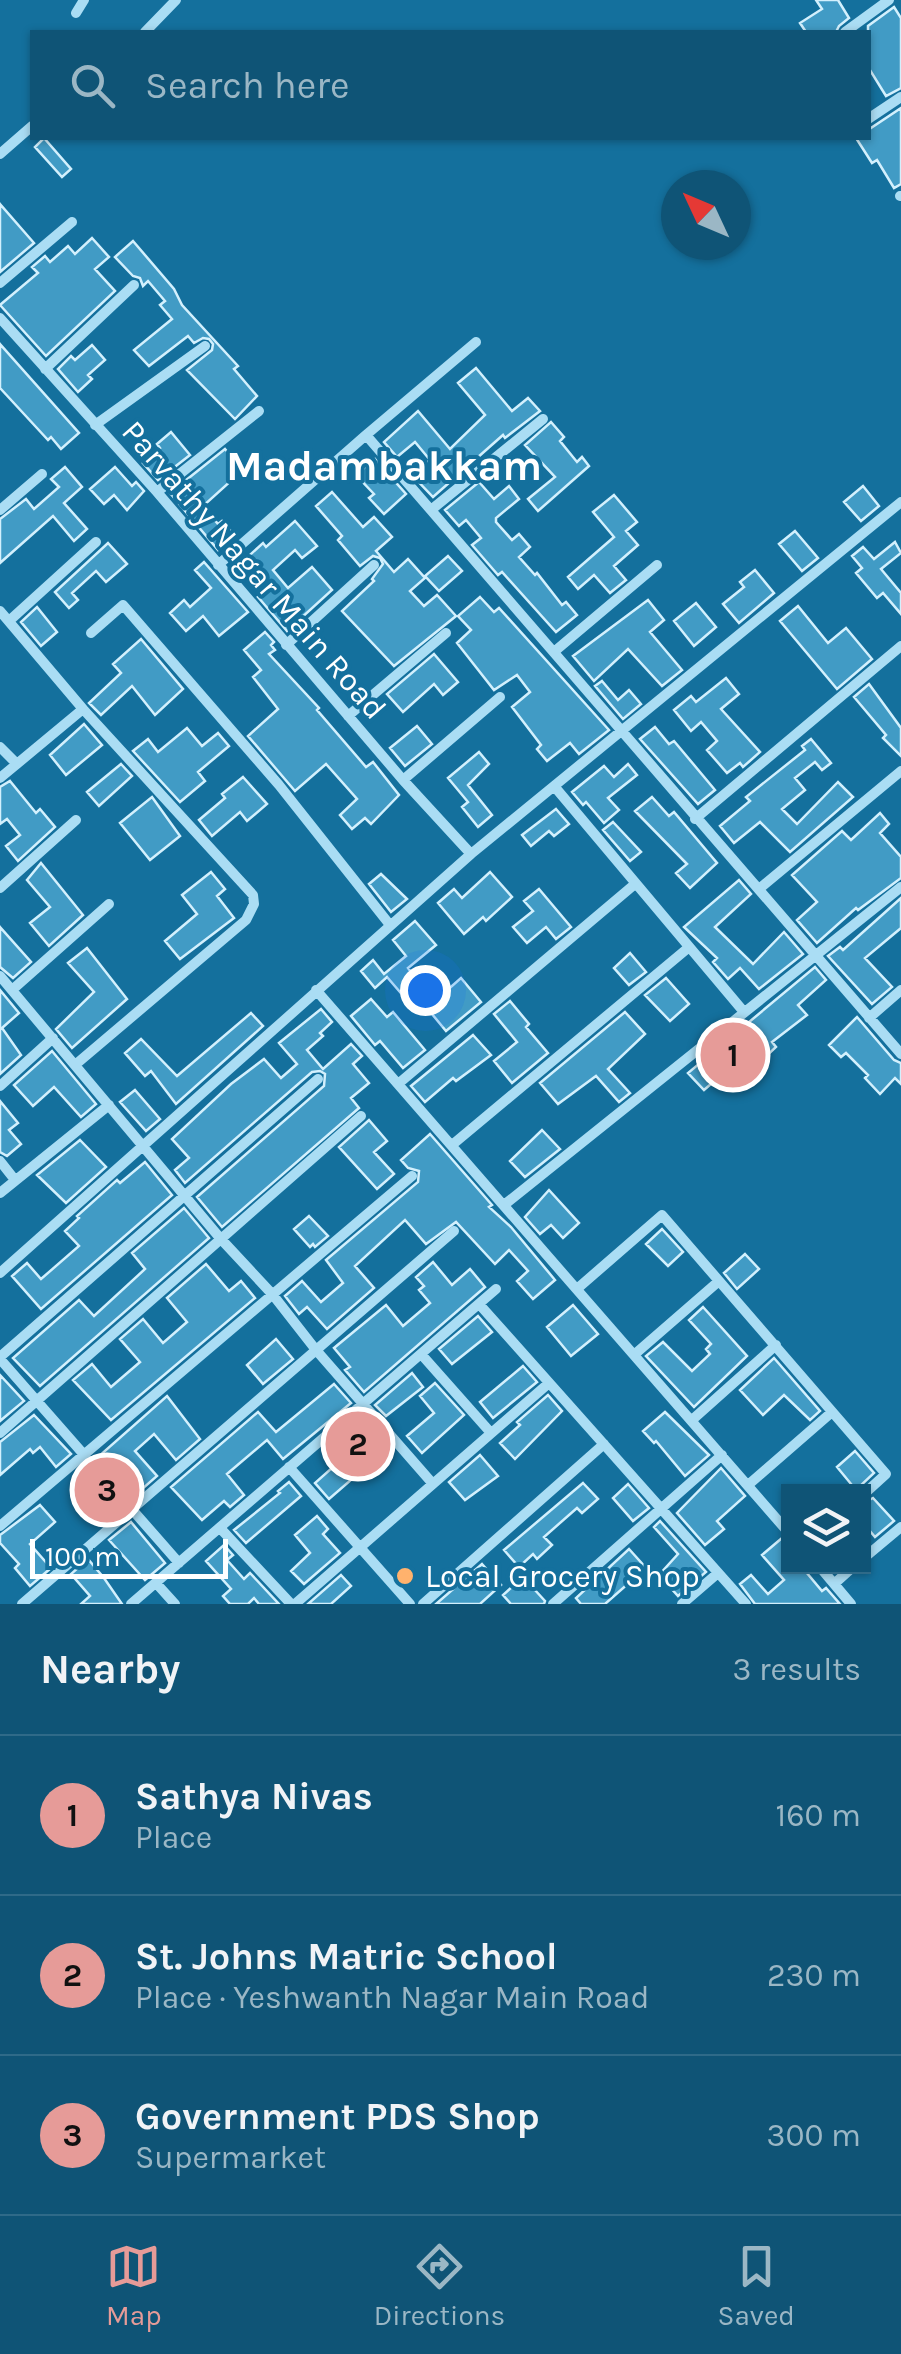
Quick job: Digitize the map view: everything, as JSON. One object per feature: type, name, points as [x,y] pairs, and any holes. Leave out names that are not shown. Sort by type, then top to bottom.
[{"type":"street","points":[[76,14],[84,0]]},
{"type":"street","points":[[146,30],[176,0]]},
{"type":"street","points":[[848,30],[891,0],[901,11]]},
{"type":"street","points":[[871,117],[901,98]]},
{"type":"street","points":[[0,154],[30,128]]},
{"type":"street","points":[[0,283],[72,222]]},
{"type":"street","points":[[46,369],[134,286]]},
{"type":"street","name":"Parvathy Nagar Main Road","points":[[0,318],[470,854]]},
{"type":"street","points":[[218,565],[476,342]]},
{"type":"street","points":[[95,425],[205,346]]},
{"type":"street","points":[[156,492],[259,411]]},
{"type":"street","points":[[432,510],[542,419]]},
{"type":"street","points":[[366,435],[901,1054]]},
{"type":"street","points":[[0,510],[42,474]]},
{"type":"street","points":[[0,1273],[470,854],[901,502]]},
{"type":"street","points":[[9,621],[96,542]]},
{"type":"street","points":[[286,645],[374,564]]},
{"type":"street","points":[[555,651],[657,565]]},
{"type":"street","points":[[91,633],[123,605],[279,785],[390,924]]},
{"type":"street","points":[[0,611],[253,895],[254,904],[246,920],[75,1064]]},
{"type":"street","points":[[348,716],[446,633]]},
{"type":"street","points":[[695,819],[901,646]]},
{"type":"street","points":[[402,780],[500,697]]},
{"type":"street","points":[[0,778],[83,708]]},
{"type":"street","points":[[0,747],[17,764]]},
{"type":"street","points":[[759,889],[901,771]]},
{"type":"street","points":[[554,786],[744,1012]]},
{"type":"street","points":[[0,888],[76,820]]},
{"type":"street","points":[[398,1084],[635,884]]},
{"type":"street","points":[[504,1205],[901,887]]},
{"type":"street","points":[[12,990],[109,904]]},
{"type":"street","points":[[452,1145],[688,948]]},
{"type":"street","points":[[0,976],[434,1484]]},
{"type":"street","points":[[316,990],[781,1524]]},
{"type":"street","points":[[869,1018],[901,990]]},
{"type":"street","points":[[0,1086],[53,1038]]},
{"type":"street","points":[[179,1563],[0,1358],[318,1079]]},
{"type":"street","points":[[0,1193],[109,1105]]},
{"type":"street","points":[[0,1433],[361,1116]]},
{"type":"street","points":[[0,1161],[15,1180]]},
{"type":"street","points":[[0,1526],[412,1176]]},
{"type":"street","points":[[578,1288],[662,1216],[886,1474],[871,1488]]},
{"type":"street","points":[[22,1604],[454,1231]]},
{"type":"street","points":[[635,1354],[719,1281]]},
{"type":"street","points":[[131,1604],[496,1289]]},
{"type":"street","points":[[479,1304],[746,1604]]},
{"type":"street","points":[[692,1420],[776,1345]]},
{"type":"street","points":[[421,1354],[491,1433]]},
{"type":"street","points":[[220,1528],[293,1604],[549,1383]]},
{"type":"street","points":[[748,1485],[832,1412]]},
{"type":"street","points":[[423,1604],[604,1444]]},
{"type":"street","points":[[552,1604],[722,1455]]},
{"type":"street","points":[[289,1468],[410,1604]]},
{"type":"street","points":[[871,1552],[901,1526]]},
{"type":"street","points":[[682,1604],[718,1573]]},
{"type":"street","points":[[826,1574],[851,1604]]},
{"type":"street","points":[[834,1584],[845,1574]]},
{"type":"street","points":[[156,1582],[175,1604]]},
{"type":"building","points":[[816,0],[838,0],[849,18],[837,30],[805,30],[800,23],[822,9]]},
{"type":"building","points":[[894,7],[901,18],[901,88],[886,96],[871,72],[868,26]]},
{"type":"building","points":[[901,108],[901,184],[894,188],[877,160],[872,163],[857,140],[871,140],[871,128]]},
{"type":"building","points":[[46,140],[71,169],[62,177],[35,147]]},
{"type":"building","points":[[0,204],[34,243],[0,272]]},
{"type":"building","points":[[92,238],[109,257],[95,269],[115,291],[46,356],[0,305],[38,273],[32,267],[45,256],[50,262],[68,246],[75,254]]},
{"type":"building","points":[[133,241],[174,289],[182,305],[238,366],[234,369],[257,396],[235,419],[187,370],[212,350],[209,339],[194,343],[188,336],[149,366],[134,350],[172,319],[160,305],[165,301],[148,281],[143,286],[140,278],[115,257]]},
{"type":"building","points":[[0,344],[79,433],[61,449],[0,388]]},
{"type":"building","points":[[92,345],[105,360],[88,375],[92,379],[78,392],[58,369],[71,356],[75,360]]},
{"type":"building","points":[[476,368],[512,411],[528,398],[540,411],[505,438],[503,435],[433,497],[412,475],[430,460],[415,442],[397,457],[384,442],[418,411],[450,449],[485,415],[458,383]]},
{"type":"building","points":[[551,422],[577,462],[582,457],[589,466],[538,511],[528,499],[555,477],[525,445]]},
{"type":"building","points":[[171,432],[190,455],[158,480],[143,463]]},
{"type":"building","points":[[225,449],[243,470],[203,506],[235,536],[218,550],[170,493]]},
{"type":"building","points":[[375,459],[406,494],[384,514],[369,498],[374,494],[356,475]]},
{"type":"building","points":[[65,467],[82,487],[64,503],[87,529],[74,541],[53,516],[0,563],[0,519],[26,499],[34,509],[59,487],[51,479]]},
{"type":"building","points":[[115,467],[132,486],[136,482],[144,491],[127,510],[114,495],[104,504],[90,489]]},
{"type":"building","points":[[479,482],[494,499],[509,486],[519,499],[496,522],[512,540],[519,534],[530,547],[519,557],[562,605],[566,602],[577,615],[556,632],[472,545],[481,538],[466,520],[459,526],[445,510]]},
{"type":"building","points":[[863,486],[879,506],[861,521],[844,502]]},
{"type":"building","points":[[332,492],[363,527],[374,517],[392,537],[376,551],[394,572],[408,559],[425,578],[410,591],[424,606],[437,595],[456,616],[394,666],[342,611],[374,581],[383,564],[373,556],[360,566],[338,540],[342,536],[316,506]]},
{"type":"building","points":[[614,495],[637,522],[626,531],[638,545],[614,566],[626,580],[610,593],[594,575],[578,589],[568,577],[614,537],[593,512]]},
{"type":"building","points":[[295,521],[317,546],[302,558],[295,550],[273,570],[288,588],[312,567],[332,590],[287,631],[258,597],[265,592],[240,564]]},
{"type":"building","points":[[795,531],[818,558],[802,571],[779,544]]},
{"type":"building","points":[[895,542],[901,553],[881,569],[901,593],[901,614],[883,593],[877,598],[856,573],[862,568],[852,556],[863,547],[874,559]]},
{"type":"building","points":[[108,543],[127,564],[106,582],[96,571],[72,593],[78,600],[69,608],[55,592]]},
{"type":"building","points":[[448,556],[462,571],[439,591],[425,576]]},
{"type":"building","points":[[204,562],[248,612],[219,636],[203,616],[186,631],[170,613],[184,600],[190,607],[211,588],[195,570]]},
{"type":"building","points":[[755,570],[774,593],[739,623],[723,604],[744,587],[740,582]]},
{"type":"building","points":[[480,597],[494,612],[499,608],[609,730],[579,754],[570,743],[547,761],[537,749],[541,745],[512,707],[530,692],[517,675],[494,690],[457,643],[471,630],[458,616]]},
{"type":"building","points":[[648,600],[664,620],[650,632],[682,670],[662,686],[628,649],[594,681],[573,656]]},
{"type":"building","points":[[696,603],[716,627],[694,646],[674,621]]},
{"type":"building","points":[[798,606],[828,643],[846,628],[872,659],[837,689],[780,621]]},
{"type":"building","points":[[37,607],[57,632],[41,646],[21,622]]},
{"type":"building","points":[[265,632],[274,642],[271,645],[275,650],[269,654],[366,767],[373,762],[399,795],[371,824],[365,818],[352,829],[340,815],[357,799],[326,764],[295,791],[248,736],[278,709],[253,677],[261,670],[244,650]]},
{"type":"building","points":[[141,639],[183,689],[155,715],[132,686],[101,715],[89,703],[121,673],[113,664]]},
{"type":"building","points":[[434,654],[458,682],[443,695],[434,684],[403,712],[387,694]]},
{"type":"building","points":[[726,678],[739,694],[721,709],[760,752],[743,767],[740,763],[727,773],[707,750],[717,741],[701,722],[691,731],[674,710],[691,696],[696,702]]},
{"type":"building","points":[[602,681],[618,700],[629,690],[641,704],[623,719],[595,686]]},
{"type":"building","points":[[869,684],[901,728],[901,756],[854,697]]},
{"type":"building","points":[[84,724],[102,745],[66,775],[50,755]]},
{"type":"building","points":[[417,726],[432,744],[405,766],[390,748]]},
{"type":"building","points":[[655,727],[669,744],[674,741],[715,790],[698,804],[640,739]]},
{"type":"building","points":[[187,728],[202,746],[218,733],[229,746],[198,772],[205,781],[180,802],[133,751],[148,739],[158,752]]},
{"type":"building","points":[[811,739],[831,763],[822,770],[815,762],[795,778],[805,790],[782,809],[797,824],[838,782],[853,797],[790,852],[760,822],[734,843],[720,826],[750,801],[746,797],[805,750],[802,746]]},
{"type":"building","points":[[479,752],[489,764],[468,785],[492,815],[478,827],[462,807],[468,802],[448,778]]},
{"type":"building","points":[[121,764],[132,776],[99,806],[87,792]]},
{"type":"building","points":[[628,764],[637,775],[608,798],[619,810],[604,823],[572,792],[604,766],[614,777]]},
{"type":"building","points":[[243,777],[267,804],[247,821],[240,812],[212,836],[199,820]]},
{"type":"building","points":[[10,781],[36,813],[40,809],[55,827],[18,861],[6,846],[20,835],[7,819],[0,824],[0,787]]},
{"type":"building","points":[[152,797],[180,836],[150,860],[120,823]]},
{"type":"building","points":[[652,797],[669,816],[674,812],[717,863],[690,888],[676,873],[687,864],[635,811]]},
{"type":"building","points":[[556,809],[569,824],[554,836],[549,831],[531,846],[522,835]]},
{"type":"building","points":[[880,813],[889,824],[880,833],[901,857],[901,878],[856,908],[817,943],[797,920],[817,902],[792,875],[842,831],[851,840]]},
{"type":"building","points":[[613,822],[641,852],[630,861],[603,830]]},
{"type":"building","points":[[41,863],[83,915],[49,946],[30,923],[50,907],[27,880]]},
{"type":"building","points":[[211,872],[225,889],[217,896],[234,918],[180,959],[165,941],[197,914],[182,895]]},
{"type":"building","points":[[490,872],[512,897],[486,921],[483,917],[464,934],[438,903],[454,889],[462,898]]},
{"type":"building","points":[[381,874],[407,899],[391,912],[369,884]]},
{"type":"building","points":[[739,880],[751,894],[715,927],[753,964],[784,932],[803,954],[759,989],[740,968],[728,979],[713,962],[717,958],[684,927]]},
{"type":"building","points":[[539,889],[571,927],[556,939],[546,927],[527,943],[513,927],[533,911],[524,901]]},
{"type":"building","points":[[901,898],[901,928],[865,958],[892,987],[872,1004],[828,956],[840,947],[843,950]]},
{"type":"building","points":[[415,921],[436,945],[408,968],[421,986],[406,999],[387,977],[375,988],[361,971],[373,960],[384,974],[406,956],[393,940]]},
{"type":"building","points":[[0,927],[31,962],[13,978],[0,967]]},
{"type":"building","points":[[87,948],[127,999],[72,1048],[56,1029],[94,992],[68,963]]},
{"type":"building","points":[[630,953],[646,972],[629,985],[614,968]]},
{"type":"building","points":[[815,967],[826,980],[798,1005],[807,1015],[772,1042],[776,1047],[758,1064],[751,1056],[736,1070],[733,1065],[704,1090],[688,1073]]},
{"type":"building","points":[[461,978],[481,1002],[446,1031],[427,1008]]},
{"type":"building","points":[[666,978],[689,1004],[670,1021],[645,995]]},
{"type":"building","points":[[0,990],[19,1013],[2,1028],[21,1055],[0,1074]]},
{"type":"building","points":[[371,999],[387,1017],[393,1012],[425,1050],[403,1068],[380,1041],[375,1045],[351,1016]]},
{"type":"building","points":[[510,1001],[548,1053],[512,1083],[494,1061],[517,1042],[494,1014]]},
{"type":"building","points":[[321,1009],[332,1022],[307,1050],[323,1069],[351,1044],[362,1056],[353,1064],[369,1083],[351,1098],[359,1108],[222,1227],[197,1197],[324,1086],[325,1074],[312,1072],[185,1183],[175,1170],[189,1158],[172,1139],[264,1059],[281,1078],[297,1064],[279,1043]]},
{"type":"building","points":[[625,1012],[645,1034],[608,1069],[630,1093],[619,1102],[596,1076],[558,1104],[540,1083]]},
{"type":"building","points":[[251,1013],[263,1026],[176,1104],[151,1071],[145,1076],[125,1053],[141,1039],[177,1076]]},
{"type":"building","points":[[857,1017],[901,1063],[901,1084],[895,1078],[880,1094],[846,1053],[841,1057],[829,1045]]},
{"type":"building","points":[[473,1035],[491,1055],[456,1081],[453,1078],[425,1102],[411,1086]]},
{"type":"building","points":[[52,1051],[96,1104],[81,1117],[54,1087],[33,1106],[14,1085]]},
{"type":"building","points":[[135,1090],[160,1119],[146,1131],[120,1102]]},
{"type":"building","points":[[0,1101],[18,1123],[9,1130],[21,1144],[7,1156],[0,1152]]},
{"type":"building","points":[[369,1120],[387,1141],[374,1152],[394,1174],[377,1189],[339,1147]]},
{"type":"building","points":[[542,1130],[560,1149],[525,1177],[510,1161]]},
{"type":"building","points":[[430,1134],[555,1280],[533,1299],[517,1281],[528,1271],[509,1250],[495,1264],[456,1222],[426,1244],[405,1220],[355,1266],[374,1288],[327,1329],[307,1307],[299,1314],[285,1296],[302,1281],[321,1302],[343,1283],[326,1260],[418,1182],[419,1171],[408,1168],[401,1160]]},
{"type":"building","points":[[80,1140],[106,1167],[66,1203],[37,1175]]},
{"type":"building","points":[[145,1162],[172,1195],[41,1309],[12,1276],[27,1263],[41,1279],[79,1246],[65,1231],[77,1216],[117,1180],[120,1183]]},
{"type":"building","points":[[549,1190],[579,1223],[563,1238],[551,1225],[540,1234],[525,1217]]},
{"type":"building","points":[[184,1208],[209,1238],[40,1386],[13,1358],[79,1300],[94,1316],[145,1269],[132,1253]]},
{"type":"building","points":[[309,1216],[328,1236],[315,1247],[310,1247],[294,1229]]},
{"type":"building","points":[[662,1229],[683,1252],[668,1266],[646,1244]]},
{"type":"building","points":[[745,1254],[759,1269],[737,1289],[724,1273]]},
{"type":"building","points":[[433,1262],[452,1285],[470,1269],[485,1287],[364,1392],[345,1370],[350,1367],[334,1348],[386,1305],[403,1326],[430,1303],[419,1290],[424,1286],[416,1277]]},
{"type":"building","points":[[206,1264],[229,1291],[241,1281],[255,1298],[111,1420],[73,1380],[92,1364],[111,1387],[140,1362],[120,1339],[143,1319],[163,1343],[187,1322],[167,1298]]},
{"type":"building","points":[[573,1305],[598,1334],[571,1356],[547,1327]]},
{"type":"building","points":[[703,1307],[747,1356],[694,1407],[646,1356],[663,1342],[692,1371],[710,1354],[706,1349],[711,1344],[689,1320]]},
{"type":"building","points":[[478,1316],[492,1332],[452,1364],[439,1349]]},
{"type":"building","points":[[276,1339],[293,1359],[263,1384],[247,1365]]},
{"type":"building","points":[[774,1358],[820,1411],[810,1420],[784,1395],[763,1415],[740,1390]]},
{"type":"building","points":[[523,1366],[537,1382],[493,1418],[480,1402]]},
{"type":"building","points":[[412,1373],[423,1387],[386,1416],[375,1405]]},
{"type":"building","points":[[0,1375],[24,1401],[0,1421]]},
{"type":"building","points":[[435,1383],[464,1415],[422,1453],[407,1436],[434,1413],[420,1396]]},
{"type":"building","points":[[334,1384],[351,1403],[283,1459],[267,1440],[227,1474],[244,1495],[230,1507],[224,1501],[202,1520],[171,1487],[258,1412],[276,1432]]},
{"type":"building","points":[[548,1395],[562,1411],[515,1459],[500,1443]]},
{"type":"building","points":[[167,1396],[200,1439],[176,1460],[154,1434],[135,1451],[157,1476],[133,1497],[98,1457]]},
{"type":"building","points":[[665,1412],[709,1455],[685,1476],[643,1431]]},
{"type":"building","points":[[34,1415],[71,1454],[56,1467],[40,1447],[33,1453],[30,1449],[0,1475],[0,1442]]},
{"type":"building","points":[[362,1416],[389,1447],[329,1499],[315,1483],[341,1460],[328,1446]]},
{"type":"building","points":[[855,1451],[874,1473],[862,1484],[851,1484],[837,1467]]},
{"type":"building","points":[[480,1455],[498,1476],[465,1500],[449,1482]]},
{"type":"building","points":[[721,1468],[745,1496],[717,1521],[724,1529],[705,1545],[677,1513]]},
{"type":"building","points":[[289,1482],[301,1496],[246,1543],[234,1530]]},
{"type":"building","points":[[583,1483],[598,1499],[582,1513],[577,1508],[544,1537],[552,1545],[537,1559],[533,1554],[519,1567],[504,1550]]},
{"type":"building","points":[[628,1484],[649,1508],[633,1521],[613,1498]]},
{"type":"building","points":[[871,1499],[894,1521],[875,1537],[871,1532]]},
{"type":"building","points":[[40,1505],[55,1522],[30,1544],[51,1568],[30,1586],[15,1568],[19,1564],[0,1543],[0,1535]]},
{"type":"building","points":[[317,1516],[328,1529],[323,1534],[340,1553],[304,1584],[291,1571],[310,1553],[295,1535]]},
{"type":"building","points":[[660,1521],[706,1572],[678,1596],[659,1575],[678,1554],[654,1527]]},
{"type":"building","points":[[131,1522],[165,1563],[145,1580],[109,1540]]},
{"type":"building","points":[[781,1539],[781,1574],[808,1574],[840,1604],[755,1604],[740,1584],[751,1575],[768,1594],[784,1580],[762,1555]]},
{"type":"building","points":[[224,1545],[233,1555],[227,1560],[244,1579],[250,1573],[279,1604],[259,1604],[254,1598],[248,1604],[230,1604],[223,1596],[231,1589],[206,1561]]},
{"type":"building","points":[[629,1549],[646,1568],[605,1604],[581,1604],[576,1598]]},
{"type":"building","points":[[88,1559],[122,1604],[81,1604],[90,1596],[71,1574]]},
{"type":"building","points":[[482,1564],[501,1585],[480,1604],[436,1604]]},
{"type":"building","points":[[341,1575],[351,1586],[331,1604],[308,1604]]},
{"type":"building","points":[[523,1577],[544,1604],[511,1604],[503,1595]]},
{"type":"place","name":"Sathya Nivas","points":[[733,1055]]},
{"type":"place","name":"St. Johns Matric School","points":[[358,1444]]},
{"type":"place","name":"Government PDS Shop","points":[[107,1490]]},
{"type":"place","name":"Local Grocery Shop","points":[[405,1576]]},
{"type":"district","name":"Madambakkam","points":[[384,466]]}]
